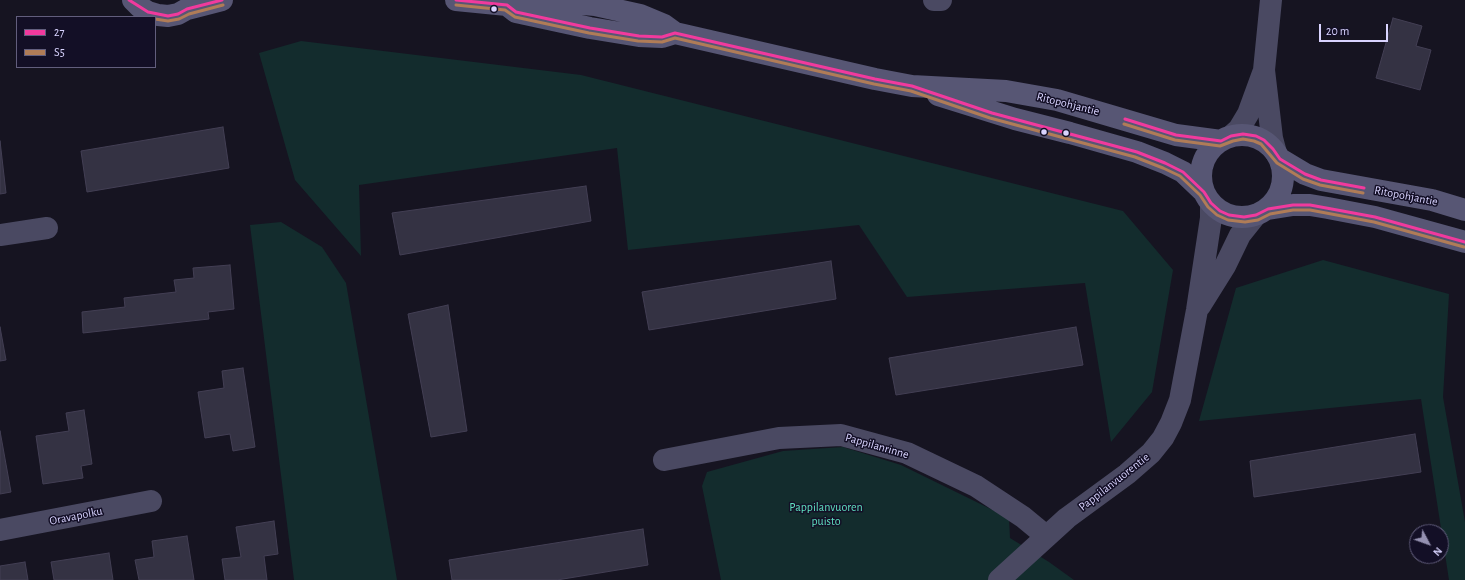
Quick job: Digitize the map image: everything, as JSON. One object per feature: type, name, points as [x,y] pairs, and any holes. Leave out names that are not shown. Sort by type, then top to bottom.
[{"type":"main road","points":[[134,2],[148,12],[168,16],[178,14],[192,5],[222,0]]},
{"type":"main road","name":"Ritopohjantie","points":[[456,0],[513,2],[516,12],[597,30],[639,36],[662,37],[675,33]]},
{"type":"main road","name":"Ritopohjantie","points":[[539,0],[595,4],[640,15],[664,25],[675,33],[875,79],[912,86],[1007,117],[1137,152],[1183,172],[1207,197]]},
{"type":"main road","name":"Ritopohjantie","points":[[912,86],[1006,91],[1057,100],[1176,135],[1226,139]]},
{"type":"main road","points":[[1262,212],[1277,199],[1282,188],[1284,167],[1278,156],[1264,140],[1256,136],[1243,134],[1226,139],[1212,147],[1206,155],[1202,167],[1201,179],[1207,197],[1220,211],[1229,215],[1244,217],[1293,205],[1328,208],[1375,217],[1465,242]]},
{"type":"main road","name":"Ritopohjantie","points":[[1278,156],[1305,174],[1321,180],[1418,198],[1465,210]]},
{"type":"street","points":[[934,0],[941,0]]},
{"type":"street","points":[[1271,0],[1264,70],[1272,138],[1278,156]]},
{"type":"street","points":[[1226,139],[1239,129],[1248,114],[1264,70]]},
{"type":"street","name":"Pappilanvuorentie","points":[[999,580],[1067,518],[1127,474],[1151,452],[1163,438],[1180,400],[1197,310],[1211,218],[1207,197]]},
{"type":"street","name":"Pappilanvuorentie","points":[[1197,310],[1225,266],[1240,235],[1262,212]]},
{"type":"street","points":[[0,235],[47,228]]},
{"type":"street","name":"Pappilanrinne","points":[[664,460],[779,438],[841,435],[907,453],[976,486],[1023,518],[1046,536]]},
{"type":"street","name":"Oravapolku","points":[[0,530],[151,501]]},
{"type":"green space","points":[[301,41],[581,75],[1123,211],[1173,270],[1152,392],[1111,442],[1085,283],[907,297],[859,225],[628,250],[617,148],[359,185],[361,256],[295,180],[259,53]]},
{"type":"green space","points":[[281,222],[322,247],[346,283],[397,580],[294,580],[250,225]]},
{"type":"green space","points":[[1323,260],[1449,294],[1443,397],[1465,522],[1465,580],[1449,580],[1447,564],[1449,564],[1449,524],[1440,524],[1421,399],[1199,421],[1236,288]]},
{"type":"green space","name":"Pappilanvuoren puisto","points":[[843,447],[901,465],[1009,518],[1010,538],[1049,562],[1074,580],[721,580],[702,486],[707,472],[783,451]]},
{"type":"building","points":[[1393,18],[1422,26],[1416,46],[1431,50],[1420,90],[1376,78]]},
{"type":"building","points":[[223,127],[229,168],[87,192],[81,151]]},
{"type":"building","points":[[0,141],[6,193],[0,194]]},
{"type":"building","points":[[586,186],[591,221],[400,255],[392,213]]},
{"type":"building","points":[[831,261],[836,299],[649,330],[642,292]]},
{"type":"building","points":[[230,265],[234,309],[208,312],[209,319],[83,333],[82,312],[125,307],[124,298],[176,292],[174,280],[194,278],[193,268]]},
{"type":"building","points":[[448,305],[467,431],[431,437],[408,314]]},
{"type":"building","points":[[0,327],[6,360],[0,361]]},
{"type":"building","points":[[1076,327],[1083,365],[896,395],[889,358]]},
{"type":"building","points":[[243,368],[255,447],[233,451],[230,434],[205,438],[198,392],[224,388],[222,371]]},
{"type":"building","points":[[84,410],[92,464],[81,466],[83,478],[43,484],[36,436],[69,431],[66,413]]},
{"type":"building","points":[[0,431],[11,492],[0,494]]},
{"type":"building","points":[[1415,434],[1421,472],[1254,497],[1250,461]]},
{"type":"building","points":[[274,521],[278,554],[264,556],[267,580],[225,580],[222,559],[241,557],[236,527]]},
{"type":"building","points":[[643,529],[648,565],[557,580],[452,580],[449,560]]},
{"type":"building","points":[[187,536],[194,580],[139,580],[135,560],[154,557],[152,541]]},
{"type":"building","points":[[109,553],[113,580],[54,580],[51,562]]},
{"type":"building","points":[[25,562],[28,580],[0,580],[0,566]]},
{"type":"transit line","name":"27","points":[[129,0],[148,12],[168,16],[178,14],[187,9],[222,0]]},
{"type":"transit line","name":"27","points":[[456,0],[507,5],[516,12],[590,28],[639,36],[662,37],[675,33],[875,79],[912,86],[992,113],[1137,152],[1165,163],[1183,172],[1204,192],[1211,203],[1220,211],[1229,215],[1244,217],[1256,215],[1268,209],[1293,205],[1310,205],[1375,217],[1465,242]]},
{"type":"transit line","name":"S5","points":[[156,19],[168,21],[179,19],[189,14],[223,5]]},
{"type":"transit line","name":"S5","points":[[456,5],[505,10],[515,17],[589,33],[638,41],[662,42],[675,38],[874,84],[911,91],[990,118],[1135,157],[1163,168],[1180,176],[1200,195],[1208,207],[1217,215],[1228,220],[1245,222],[1258,220],[1270,214],[1293,210],[1310,210],[1374,222],[1464,247]]},
{"type":"transit line","name":"27","points":[[1125,119],[1176,135],[1221,141],[1231,136],[1243,134],[1256,136],[1264,140],[1280,159],[1305,174],[1321,180],[1364,188]]},
{"type":"transit line","name":"S5","points":[[1124,124],[1175,140],[1220,146],[1243,139],[1254,141],[1261,144],[1277,163],[1303,179],[1320,185],[1363,193]]}]
